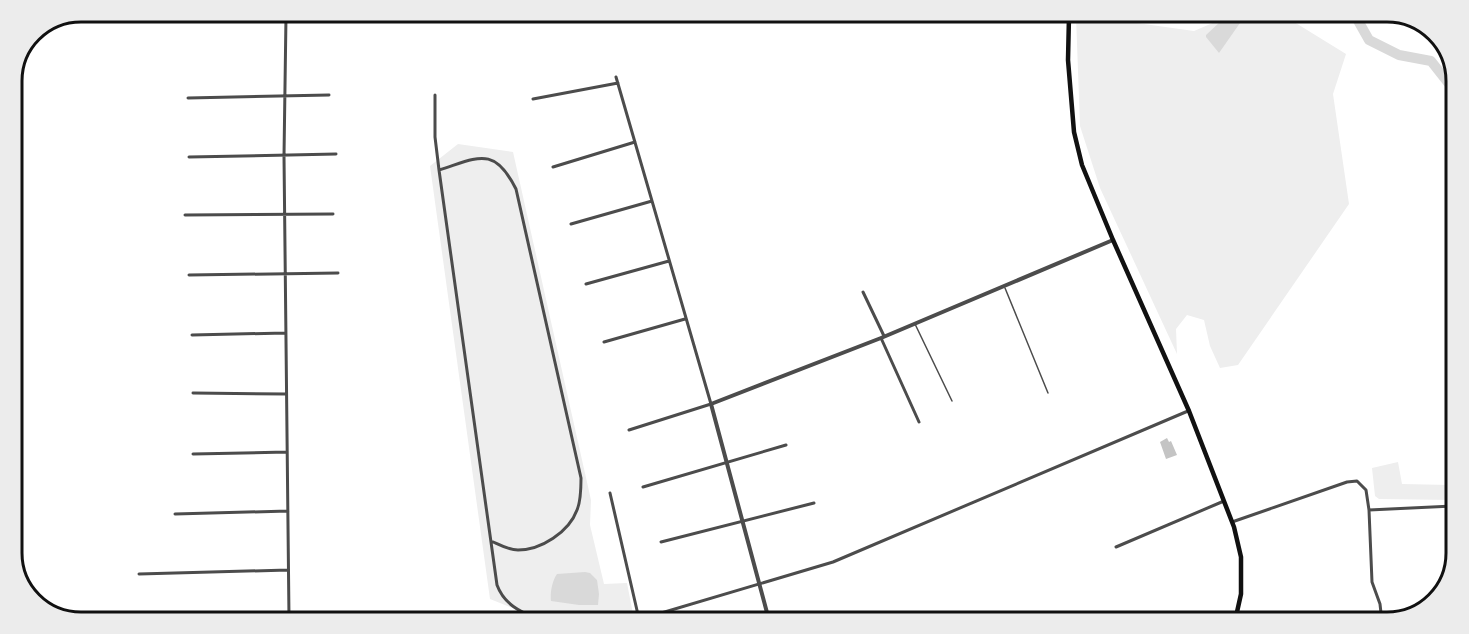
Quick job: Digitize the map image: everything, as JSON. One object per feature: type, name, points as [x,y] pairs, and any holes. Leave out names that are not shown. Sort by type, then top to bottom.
[{"type":"main road","points":[[1069,22],[1068,60],[1074,132],[1082,165],[1189,411],[1232,522],[1242,557],[1241,594],[1237,612]]},
{"type":"street","points":[[286,22],[284,156],[289,612]]},
{"type":"street","points":[[616,77],[711,404],[767,612]]},
{"type":"street","points":[[533,99],[618,83]]},
{"type":"street","points":[[188,98],[329,94]]},
{"type":"street","points":[[435,95],[435,137],[439,170],[497,585],[501,595],[512,606],[524,612]]},
{"type":"street","points":[[553,168],[635,142]]},
{"type":"street","points":[[189,157],[336,154]]},
{"type":"street","points":[[439,170],[477,159],[489,159],[502,165],[516,189],[581,478],[578,508],[565,529],[544,542],[520,550],[509,549],[491,541]]},
{"type":"street","points":[[571,224],[652,201]]},
{"type":"street","points":[[185,215],[333,214]]},
{"type":"street","points":[[629,430],[711,404],[883,338],[1113,240]]},
{"type":"street","points":[[586,284],[669,261]]},
{"type":"street","points":[[189,275],[338,273]]},
{"type":"street","points":[[863,292],[919,423]]},
{"type":"street","points":[[604,342],[685,319]]},
{"type":"street","points":[[192,335],[285,333]]},
{"type":"street","points":[[193,393],[286,394]]},
{"type":"street","points":[[660,612],[833,562],[1189,411]]},
{"type":"street","points":[[643,487],[786,445]]},
{"type":"street","points":[[193,454],[287,452]]},
{"type":"street","points":[[1232,522],[1347,482],[1357,481],[1362,484],[1366,490],[1369,510],[1372,582],[1381,612]]},
{"type":"street","points":[[610,493],[638,612]]},
{"type":"street","points":[[1116,547],[1224,501]]},
{"type":"street","points":[[661,542],[814,503]]},
{"type":"street","points":[[1369,510],[1446,506]]},
{"type":"street","points":[[175,514],[288,511]]},
{"type":"street","points":[[139,574],[288,570]]},
{"type":"lane","points":[[1005,287],[1048,393]]},
{"type":"lane","points":[[915,324],[952,401]]},
{"type":"shaded area","points":[[1076,22],[1130,22],[1194,31],[1215,22],[1294,22],[1346,54],[1333,94],[1349,204],[1238,365],[1220,368],[1210,346],[1204,320],[1187,315],[1176,329],[1177,354],[1100,188],[1080,126]]},
{"type":"shaded area","points":[[1220,22],[1240,23],[1219,53],[1206,35]]},
{"type":"shaded area","points":[[458,144],[513,152],[591,500],[590,525],[604,584],[627,583],[633,612],[522,612],[490,599],[430,166]]},
{"type":"shaded area","points":[[1398,462],[1402,484],[1446,485],[1446,500],[1379,499],[1375,496],[1372,468]]},
{"type":"shaded area","points":[[590,573],[597,580],[598,605],[551,601],[552,587],[557,574]]},
{"type":"building","points":[[1167,438],[1169,442],[1171,441],[1177,455],[1166,459],[1160,442]]},
{"type":"waterway","points":[[1359,22],[1369,40],[1399,55],[1431,61],[1446,80]]}]
